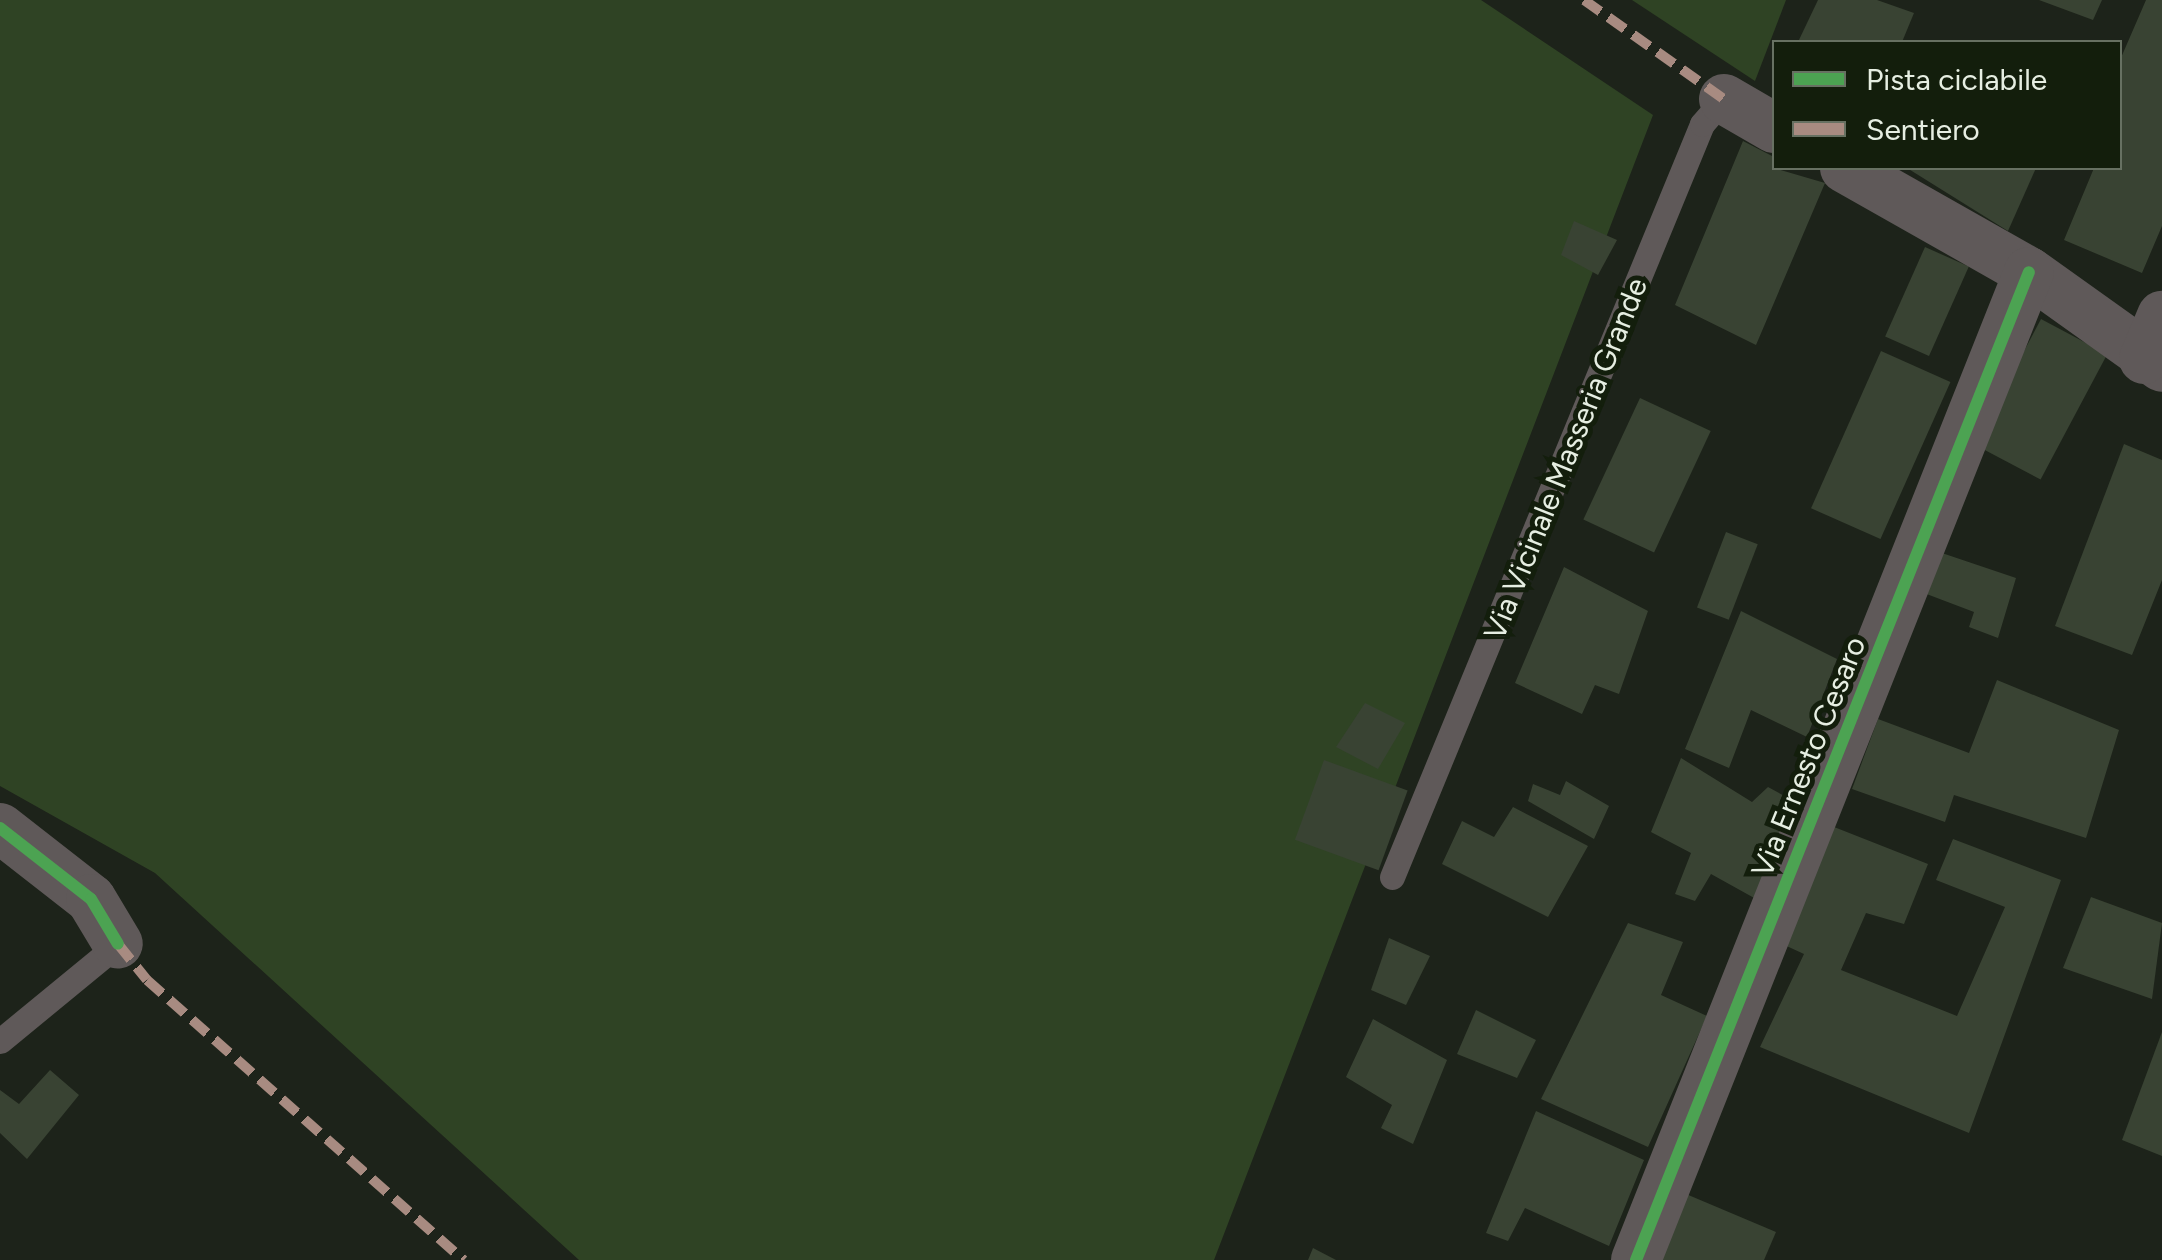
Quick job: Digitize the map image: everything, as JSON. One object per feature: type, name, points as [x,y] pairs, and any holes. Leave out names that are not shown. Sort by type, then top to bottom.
[{"type":"street","name":"Via Vicinale Masseria Grande","points":[[1724,99],[1772,127]]},
{"type":"street","points":[[1848,170],[2156,347]]},
{"type":"street","name":"Via Ernesto Cesaro","points":[[1636,1260],[2028,272]]},
{"type":"street","points":[[0,828],[91,899],[118,944]]},
{"type":"lane","name":"Via Vicinale Masseria Grande","points":[[1392,877],[1702,124],[1724,99]]},
{"type":"lane","points":[[0,1041],[118,944]]},
{"type":"green space","points":[[0,0],[1481,0],[1653,115],[1214,1260],[579,1260],[155,873],[0,786]]},
{"type":"green space","points":[[1632,0],[1786,0],[1755,81]]},
{"type":"building","points":[[1818,0],[1877,0],[1914,13],[1903,40],[1799,40]]},
{"type":"building","points":[[2039,0],[2102,0],[2093,20]]},
{"type":"building","points":[[2146,0],[2162,0],[2162,226],[2142,273],[2064,240],[2093,170],[2122,170],[2122,55]]},
{"type":"building","points":[[1743,141],[1772,156],[1772,170],[1825,183],[1756,345],[1675,305]]},
{"type":"building","points":[[1910,170],[2035,170],[2008,231]]},
{"type":"building","points":[[1574,221],[1617,240],[1598,275],[1561,255]]},
{"type":"building","points":[[1925,247],[1969,267],[1929,356],[1885,337]]},
{"type":"building","points":[[2041,319],[2107,354],[2041,480],[1974,444]]},
{"type":"building","points":[[1881,351],[1950,382],[1880,539],[1811,508]]},
{"type":"building","points":[[1640,398],[1711,431],[1654,552],[1583,519]]},
{"type":"building","points":[[2124,444],[2162,460],[2162,580],[2132,655],[2055,626]]},
{"type":"building","points":[[1726,532],[1758,544],[1729,620],[1697,608]]},
{"type":"building","points":[[1933,550],[2016,578],[1998,638],[1969,627],[1974,612],[1916,590]]},
{"type":"building","points":[[1564,567],[1648,611],[1619,694],[1595,685],[1582,714],[1515,683]]},
{"type":"building","points":[[1741,611],[1837,659],[1807,737],[1751,710],[1729,768],[1685,749]]},
{"type":"building","points":[[1997,680],[2119,730],[2086,838],[1954,795],[1945,822],[1852,789],[1878,719],[1969,753]]},
{"type":"building","points":[[1365,703],[1405,723],[1378,769],[1336,747]]},
{"type":"building","points":[[1681,758],[1752,802],[1768,787],[1797,803],[1756,899],[1711,874],[1695,901],[1675,894],[1691,853],[1651,832]]},
{"type":"building","points":[[1324,760],[1408,790],[1379,870],[1295,840]]},
{"type":"building","points":[[1566,781],[1609,806],[1594,839],[1528,801],[1533,784],[1560,795]]},
{"type":"building","points":[[1513,807],[1588,846],[1548,917],[1442,864],[1462,821],[1494,837]]},
{"type":"building","points":[[1829,825],[1928,864],[1904,924],[1866,913],[1841,970],[1957,1016],[2005,907],[1936,880],[1953,839],[2061,880],[1969,1133],[1760,1047],[1804,954],[1780,943]]},
{"type":"building","points":[[2091,897],[2162,923],[2152,999],[2063,968]]},
{"type":"building","points":[[1628,923],[1683,942],[1661,995],[1707,1016],[1648,1147],[1541,1099]]},
{"type":"building","points":[[1389,938],[1430,956],[1406,1005],[1371,990]]},
{"type":"building","points":[[1476,1010],[1536,1040],[1517,1078],[1457,1054]]},
{"type":"building","points":[[1373,1019],[1447,1060],[1413,1144],[1381,1128],[1392,1105],[1346,1077]]},
{"type":"building","points":[[2162,1032],[2162,1156],[2122,1140]]},
{"type":"building","points":[[50,1070],[79,1095],[27,1159],[0,1133],[0,1090],[19,1104]]},
{"type":"building","points":[[1536,1111],[1644,1160],[1609,1246],[1525,1208],[1508,1241],[1486,1233]]},
{"type":"building","points":[[1686,1194],[1776,1232],[1764,1260],[1660,1260]]},
{"type":"building","points":[[1313,1248],[1336,1260],[1308,1260]]},
{"type":"marked path","points":[[1584,0],[1724,99]]},
{"type":"marked path","points":[[118,944],[147,980],[464,1260]]},
{"type":"cycle path","points":[[1636,1260],[2029,272]]},
{"type":"cycle path","points":[[0,828],[91,899],[118,944]]}]
